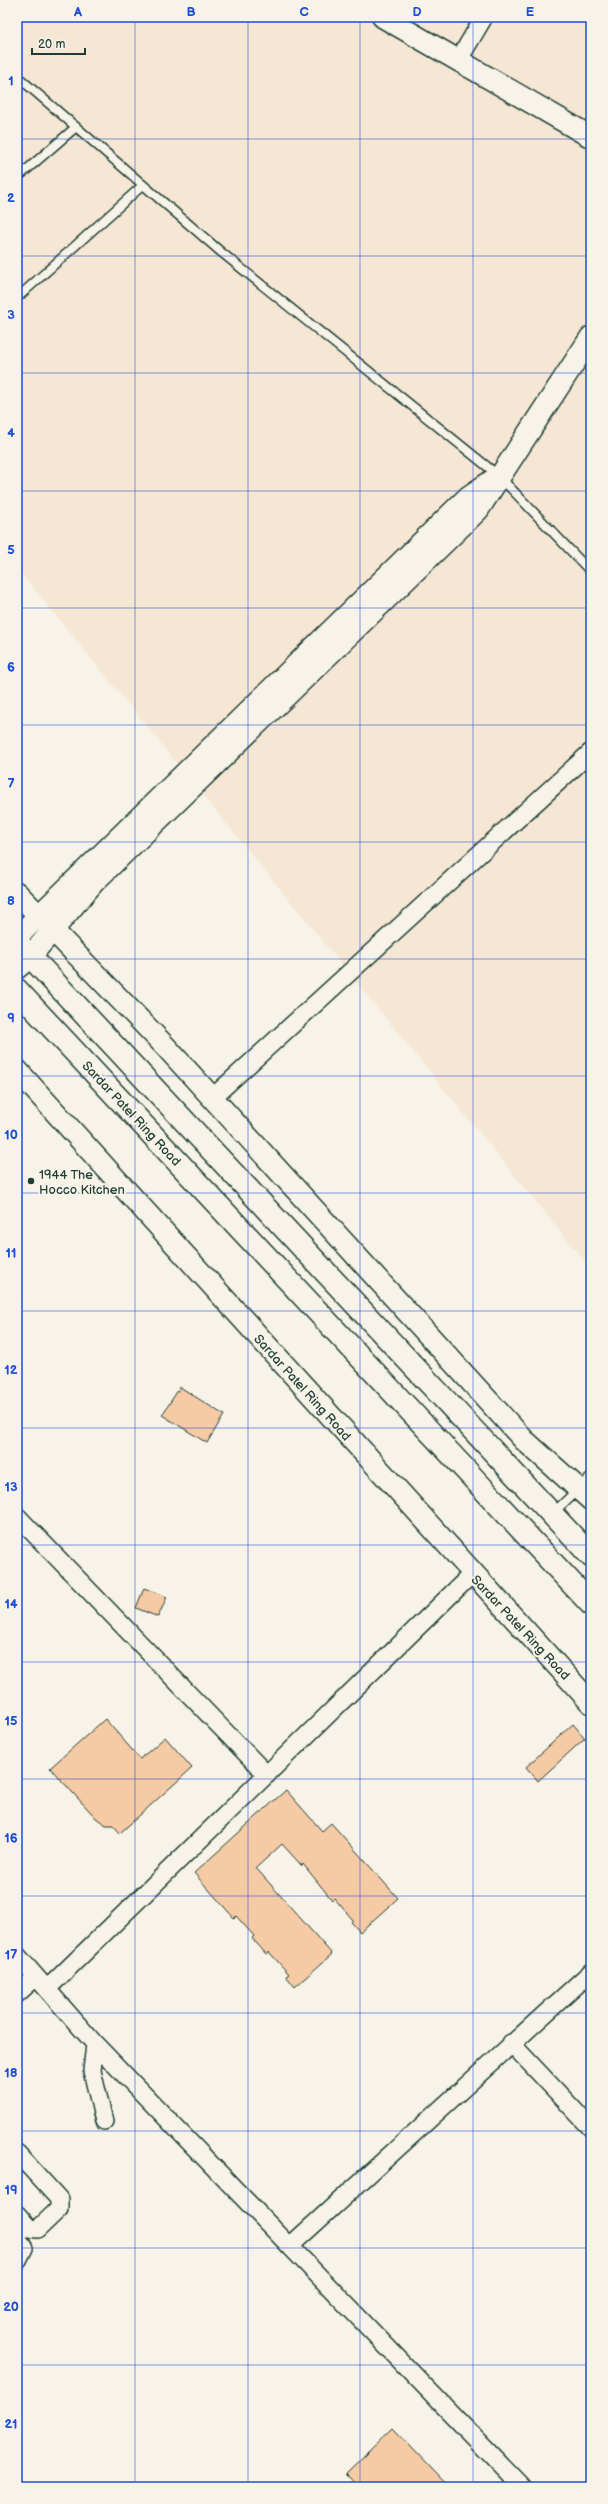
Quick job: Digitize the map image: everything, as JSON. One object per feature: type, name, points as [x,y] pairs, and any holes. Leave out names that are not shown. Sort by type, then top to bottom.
[{"type":"highway","points":[[21,956],[591,1556]]},
{"type":"highway","name":"Sardar Patel Ring Road","points":[[17,990],[591,1604]]},
{"type":"street","points":[[383,17],[462,55],[591,122]]},
{"type":"street","points":[[408,17],[462,55],[591,137]]},
{"type":"street","points":[[462,55],[484,17]]},
{"type":"street","points":[[21,956],[52,931],[94,882],[478,510],[591,337]]},
{"type":"street","points":[[17,937],[468,497],[499,476]]},
{"type":"street","points":[[212,1098],[591,752]]},
{"type":"street","points":[[17,893],[52,931],[166,1047],[524,1440],[587,1488]]},
{"type":"street","name":"Sardar Patel Ring Road","points":[[17,1070],[472,1574],[591,1703]]},
{"type":"street","points":[[17,1516],[267,1775]]},
{"type":"street","points":[[17,1994],[42,1983],[267,1775],[472,1574]]},
{"type":"street","points":[[17,1955],[94,2044],[522,2487]]},
{"type":"street","points":[[290,2246],[511,2043],[591,1972]]},
{"type":"street","points":[[511,2043],[591,2128]]},
{"type":"street","points":[[94,2044],[92,2071],[104,2121]]},
{"type":"street","points":[[17,2153],[59,2199],[60,2203],[59,2210],[38,2229],[29,2228],[17,2214]]},
{"type":"street","points":[[17,2237],[24,2248],[17,2262]]},
{"type":"lane","points":[[17,76],[227,257],[499,476],[591,572]]},
{"type":"lane","points":[[17,178],[76,127]]},
{"type":"lane","points":[[17,298],[143,185]]},
{"type":"lane","points":[[552,1514],[587,1488]]},
{"type":"shaded area","points":[[17,17],[591,17],[591,1269],[17,568]]},
{"type":"building","points":[[180,1387],[224,1415],[207,1443],[162,1415]]},
{"type":"building","points":[[144,1588],[167,1597],[158,1617],[136,1608]]},
{"type":"building","points":[[105,1719],[140,1759],[165,1737],[192,1768],[120,1833],[113,1825],[106,1825],[96,1818],[50,1768]]},
{"type":"building","points":[[573,1724],[585,1738],[538,1781],[526,1767]]},
{"type":"building","points":[[286,1790],[322,1831],[331,1823],[398,1898],[360,1932],[351,1922],[353,1920],[334,1898],[332,1900],[303,1864],[302,1866],[282,1844],[256,1868],[332,1954],[295,1987],[286,1976],[289,1974],[269,1952],[266,1954],[252,1938],[254,1936],[236,1916],[234,1918],[194,1873]]},
{"type":"building","points":[[393,2428],[449,2487],[359,2487],[346,2473]]},
{"type":"place","name":"1944 The Hocco Kitchen","points":[[31,1181]]}]
